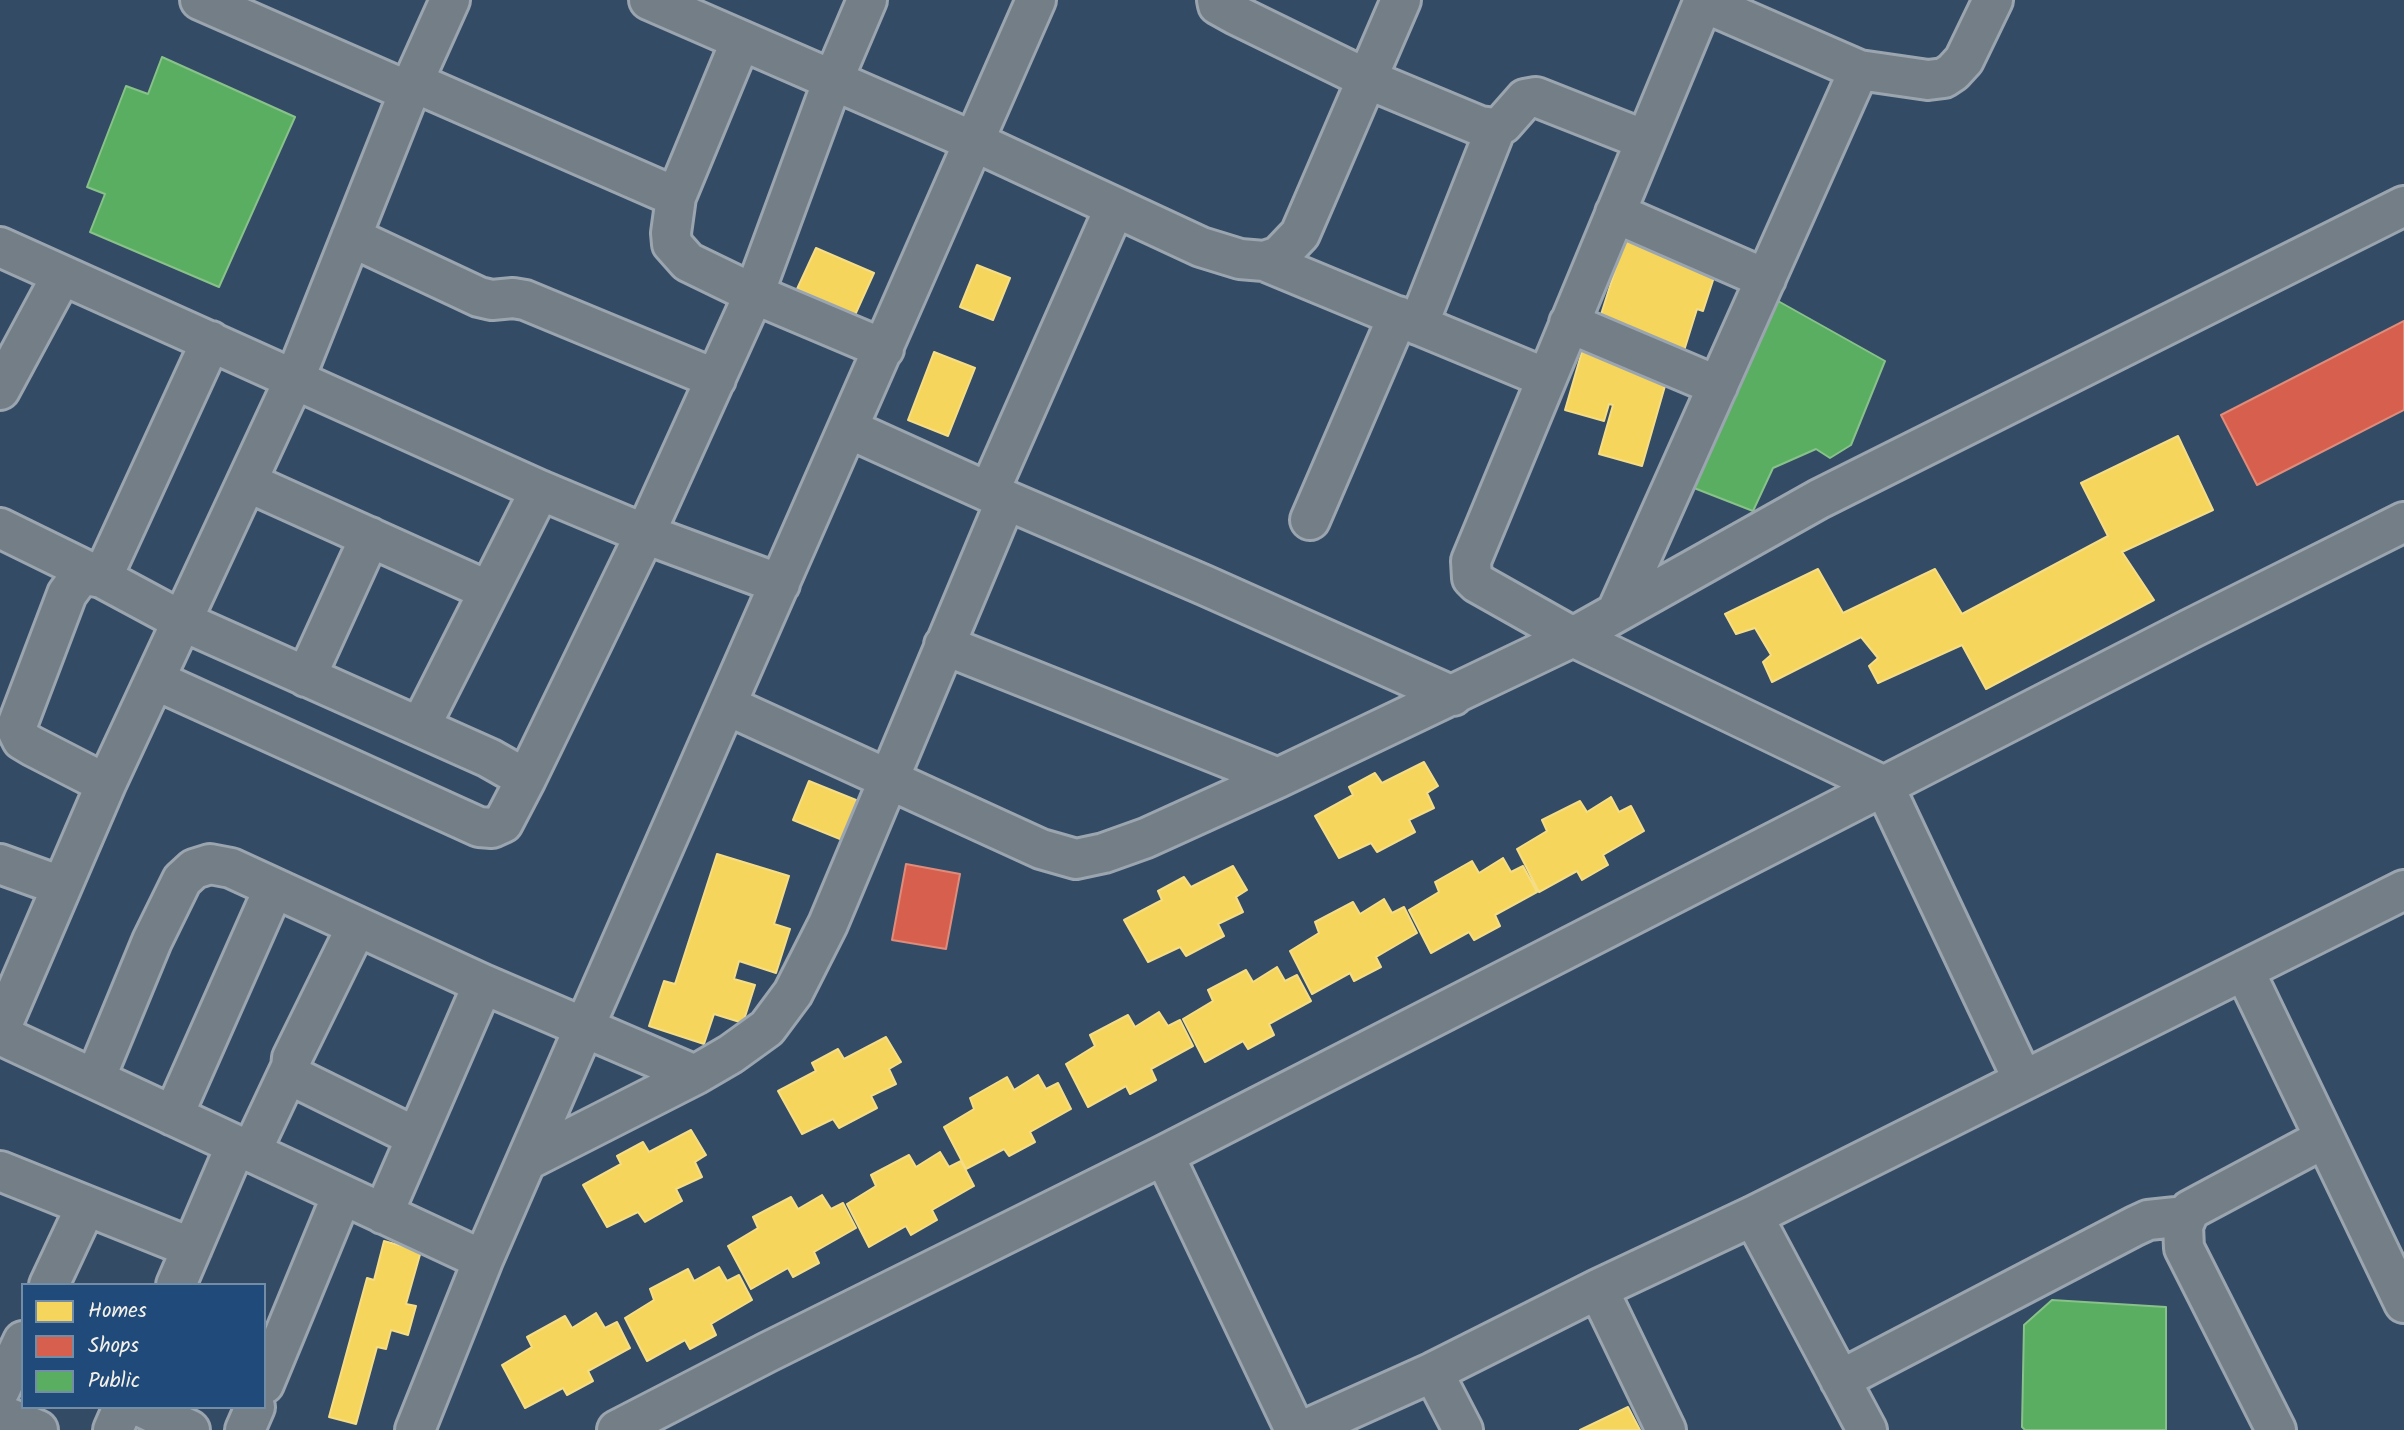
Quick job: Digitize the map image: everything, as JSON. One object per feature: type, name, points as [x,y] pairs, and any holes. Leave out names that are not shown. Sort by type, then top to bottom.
[{"type":"street","points":[[450,0],[412,87],[295,378],[106,784],[3,1014],[94,1079],[483,1260]]},
{"type":"street","points":[[649,0],[975,142],[1201,247],[1240,259],[1264,261],[1546,378]]},
{"type":"street","points":[[155,680],[479,827],[492,828],[503,823],[645,534],[754,294],[833,80],[867,0]]},
{"type":"street","points":[[415,1430],[483,1260],[1036,0]]},
{"type":"street","points":[[1217,0],[1218,5],[1236,15],[1367,79],[1480,126],[1496,128]]},
{"type":"street","points":[[1264,261],[1279,256],[1300,234],[1401,0]]},
{"type":"street","points":[[1993,0],[1964,60],[1944,78],[1928,80],[1858,71],[1703,1],[1471,561],[1470,570],[1477,583],[1573,636],[1884,786],[2023,1080]]},
{"type":"street","points":[[205,1],[676,197]]},
{"type":"street","points":[[741,40],[676,197],[671,233],[673,244],[688,262],[754,294],[884,349]]},
{"type":"street","points":[[1618,611],[1858,71]]},
{"type":"street","points":[[1310,520],[1408,321],[1496,128],[1503,124],[1525,99],[1536,97],[1646,140]]},
{"type":"street","points":[[726,705],[1041,849],[1076,859],[1104,853],[1146,838],[1453,696],[1573,636],[1819,499],[2404,206]]},
{"type":"street","points":[[528,1160],[731,1054],[767,1028],[793,993],[828,925],[890,781],[944,645],[998,496],[1115,207]]},
{"type":"street","points":[[1615,213],[1766,279]]},
{"type":"street","points":[[351,237],[479,297],[492,300],[525,300],[716,379]]},
{"type":"street","points":[[0,247],[540,490],[645,534],[780,583]]},
{"type":"street","points":[[0,390],[62,275]]},
{"type":"street","points":[[1569,323],[1718,386]]},
{"type":"street","points":[[102,578],[211,341]]},
{"type":"street","points":[[849,429],[1453,696]]},
{"type":"street","points":[[247,482],[489,591]]},
{"type":"street","points":[[420,727],[540,490]]},
{"type":"street","points":[[617,1430],[1164,1155],[2404,522]]},
{"type":"street","points":[[0,528],[182,621],[489,758],[526,779]]},
{"type":"street","points":[[306,677],[370,537]]},
{"type":"street","points":[[102,578],[88,575],[78,579],[67,594],[11,735],[106,784]]},
{"type":"street","points":[[944,645],[1278,778]]},
{"type":"street","points":[[0,864],[61,886]]},
{"type":"street","points":[[94,1079],[152,941],[181,880],[194,869],[211,864],[231,867],[483,984],[695,1075]]},
{"type":"street","points":[[173,1116],[275,888]]},
{"type":"street","points":[[1304,1430],[1433,1372],[1598,1289],[1753,1216],[2404,891]]},
{"type":"street","points":[[177,1283],[192,1248],[244,1149],[291,1067],[292,1058],[357,926]]},
{"type":"street","points":[[2244,970],[2404,1303]]},
{"type":"street","points":[[383,1214],[483,984]]},
{"type":"street","points":[[291,1067],[296,1078],[416,1137]]},
{"type":"street","points":[[2276,1430],[2184,1248],[2182,1238],[2186,1216],[2190,1210],[2323,1139]]},
{"type":"street","points":[[1164,1155],[1295,1430]]},
{"type":"street","points":[[0,1171],[192,1248]]},
{"type":"street","points":[[266,1379],[342,1195]]},
{"type":"street","points":[[50,1283],[86,1206]]},
{"type":"street","points":[[1753,1216],[1867,1430]]},
{"type":"street","points":[[1840,1380],[2134,1226],[2148,1220],[2186,1216]]},
{"type":"street","points":[[1598,1289],[1666,1430]]},
{"type":"street","points":[[0,1390],[21,1348]]},
{"type":"street","points":[[1433,1372],[1463,1430]]},
{"type":"street","points":[[113,1430],[122,1409]]},
{"type":"street","points":[[145,1409],[190,1430]]},
{"type":"street","points":[[245,1430],[254,1409]]},
{"type":"street","points":[[0,1414],[38,1430]]},
{"type":"building: Homes","points":[[1625,239],[1717,268],[1703,311],[1697,309],[1683,354],[1597,327]]},
{"type":"building: Homes","points":[[816,248],[874,273],[855,315],[797,289]]},
{"type":"building: Homes","points":[[977,265],[1010,278],[993,320],[960,307]]},
{"type":"building: Homes","points":[[1583,348],[1669,372],[1642,466],[1599,454],[1613,405],[1609,404],[1604,421],[1565,410]]},
{"type":"building: Homes","points":[[934,352],[975,368],[948,436],[908,420]]},
{"type":"building: Homes","points":[[2178,436],[2213,510],[2122,552],[2154,600],[1986,689],[1962,645],[1878,683],[1869,666],[1878,658],[1861,637],[1772,682],[1763,662],[1771,655],[1755,628],[1736,634],[1725,614],[1818,569],[1843,613],[1935,569],[1962,614],[2108,536],[2081,483]]},
{"type":"building: Homes","points":[[1424,762],[1438,786],[1427,793],[1434,808],[1409,820],[1415,832],[1377,852],[1371,843],[1339,858],[1315,816],[1353,795],[1349,787],[1375,773],[1382,783]]},
{"type":"building: Homes","points":[[809,781],[861,802],[845,841],[793,820]]},
{"type":"building: Homes","points":[[1611,797],[1619,812],[1631,806],[1644,831],[1603,855],[1608,865],[1582,880],[1577,871],[1539,892],[1517,849],[1547,831],[1542,820],[1580,801],[1587,812]]},
{"type":"building: Homes","points":[[717,854],[789,876],[774,924],[790,929],[776,973],[739,961],[734,979],[755,985],[743,1023],[714,1014],[704,1044],[649,1026],[664,981],[675,984]]},
{"type":"building: Homes","points":[[1503,858],[1511,872],[1523,866],[1537,892],[1495,915],[1500,926],[1474,940],[1469,932],[1431,953],[1409,910],[1439,892],[1435,882],[1472,861],[1479,873]]},
{"type":"building: Homes","points":[[1233,866],[1247,890],[1236,897],[1243,912],[1218,924],[1224,936],[1186,956],[1180,947],[1148,962],[1124,920],[1162,900],[1158,891],[1184,877],[1191,887]]},
{"type":"building: Homes","points":[[1384,899],[1392,913],[1404,907],[1417,933],[1376,957],[1381,967],[1354,981],[1350,973],[1312,994],[1290,951],[1319,933],[1315,922],[1353,902],[1360,914]]},
{"type":"building: Homes","points":[[1277,967],[1285,981],[1297,975],[1311,1001],[1269,1024],[1274,1035],[1248,1049],[1243,1041],[1205,1062],[1183,1019],[1213,1001],[1208,990],[1246,970],[1253,982]]},
{"type":"building: Homes","points":[[1159,1012],[1168,1026],[1180,1020],[1193,1046],[1151,1069],[1156,1080],[1130,1094],[1126,1086],[1088,1107],[1066,1064],[1095,1046],[1090,1035],[1128,1015],[1135,1027]]},
{"type":"building: Homes","points":[[886,1037],[901,1062],[889,1069],[896,1084],[871,1096],[877,1108],[839,1128],[833,1119],[802,1134],[778,1091],[816,1071],[812,1063],[838,1049],[844,1059]]},
{"type":"building: Homes","points":[[1038,1075],[1046,1089],[1058,1083],[1071,1109],[1030,1132],[1035,1142],[1009,1156],[1004,1149],[966,1169],[944,1127],[974,1109],[970,1098],[1007,1077],[1014,1090]]},
{"type":"building: Homes","points":[[691,1130],[706,1155],[695,1162],[702,1177],[676,1189],[682,1201],[645,1222],[638,1212],[607,1227],[583,1185],[621,1164],[617,1156],[643,1142],[649,1152]]},
{"type":"building: Homes","points":[[940,1152],[949,1167],[961,1161],[974,1186],[932,1210],[937,1220],[911,1235],[906,1226],[869,1247],[847,1204],[876,1186],[871,1175],[909,1155],[916,1167]]},
{"type":"building: Homes","points":[[822,1195],[831,1209],[843,1203],[856,1228],[814,1252],[819,1263],[793,1277],[788,1268],[751,1289],[728,1246],[758,1228],[753,1217],[791,1197],[798,1209]]},
{"type":"building: Homes","points":[[384,1241],[421,1251],[406,1304],[416,1306],[408,1335],[391,1330],[386,1349],[377,1347],[356,1424],[329,1417],[367,1278],[374,1280]]},
{"type":"building: Homes","points":[[719,1267],[727,1281],[739,1275],[752,1300],[711,1324],[716,1335],[690,1349],[685,1340],[647,1361],[625,1318],[654,1300],[650,1289],[688,1269],[694,1281]]},
{"type":"building: Homes","points":[[596,1313],[605,1328],[617,1322],[630,1348],[588,1371],[593,1381],[567,1395],[563,1388],[525,1408],[502,1365],[532,1347],[527,1337],[565,1316],[572,1328]]},
{"type":"building: Homes","points":[[1628,1407],[1640,1430],[1580,1430]]},
{"type":"building: Shops","points":[[2404,321],[2404,410],[2257,485],[2221,415]]},
{"type":"building: Shops","points":[[906,864],[960,874],[946,949],[892,940]]},
{"type":"building: Public","points":[[162,57],[295,117],[219,287],[90,232],[105,194],[87,187],[126,86],[148,94]]},
{"type":"building: Public","points":[[1778,301],[1885,361],[1851,445],[1830,458],[1816,449],[1773,468],[1753,511],[1694,488]]},
{"type":"building: Public","points":[[2052,1300],[2166,1307],[2166,1430],[2025,1430],[2022,1427],[2024,1325]]}]
